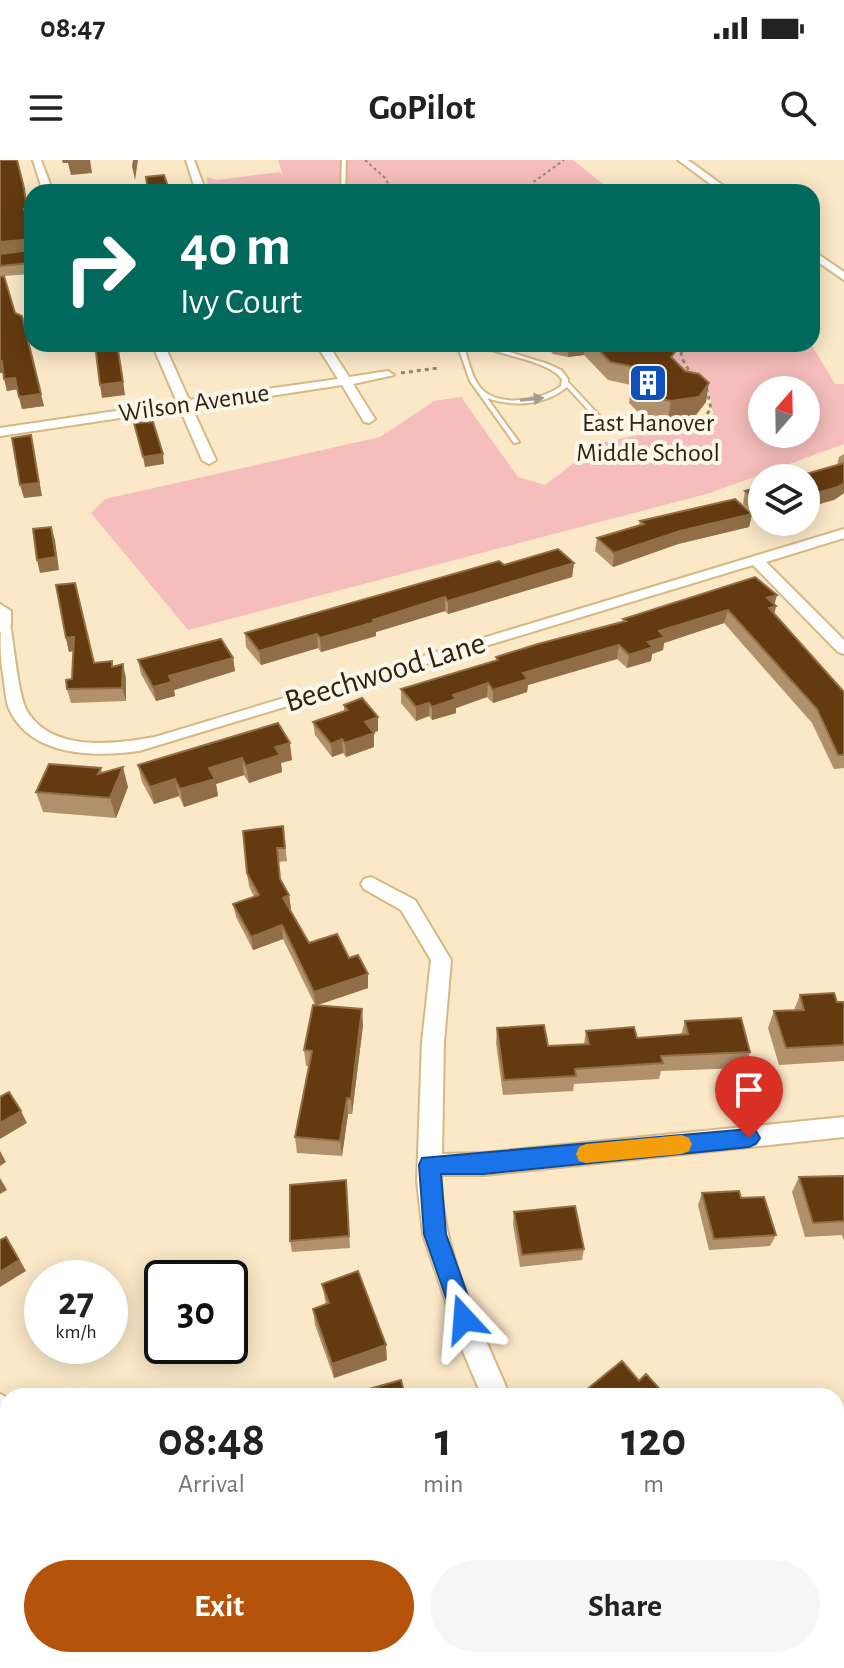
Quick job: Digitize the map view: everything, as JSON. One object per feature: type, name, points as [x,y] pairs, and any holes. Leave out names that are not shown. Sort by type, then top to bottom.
[{"type":"street","points":[[37,160],[45,184]]},
{"type":"street","points":[[190,160],[198,184]]},
{"type":"street","points":[[682,160],[716,184]]},
{"type":"street","points":[[820,259],[844,277]]},
{"type":"street","points":[[161,352],[209,460]]},
{"type":"street","points":[[327,352],[369,419]]},
{"type":"street","name":"Wilson Avenue","points":[[0,432],[388,375]]},
{"type":"street","name":"Beechwood Lane","points":[[1,620],[17,709],[23,720],[46,737],[67,744],[118,748],[157,742],[844,533]]},
{"type":"street","points":[[756,560],[844,649]]},
{"type":"street","points":[[371,884],[408,905],[441,960],[433,1042],[430,1165],[435,1234],[474,1347],[492,1388]]},
{"type":"street","points":[[430,1165],[484,1164],[844,1127]]},
{"type":"lane","points":[[343,184],[344,160]]},
{"type":"lane","points":[[463,352],[477,388],[516,442]]},
{"type":"lane","points":[[501,352],[553,368],[563,375],[566,383],[606,426]]},
{"type":"lane","points":[[467,361],[478,356],[504,353]]},
{"type":"lane","points":[[477,388],[495,398],[522,401],[555,395],[566,383]]},
{"type":"path","points":[[365,160],[388,184]]},
{"type":"path","points":[[533,184],[564,160]]},
{"type":"path","points":[[622,429],[692,422],[707,416],[711,409],[706,389],[685,365],[681,352]]},
{"type":"path","points":[[388,375],[438,368]]},
{"type":"shaded area","points":[[278,160],[573,160],[603,184],[207,184],[207,177],[217,180],[280,172],[283,176]]},
{"type":"shaded area","points":[[653,352],[816,352],[835,384],[844,384],[844,444],[789,464],[748,464],[748,479],[710,493],[188,630],[91,513],[105,499],[380,437],[434,401],[461,397],[518,477],[545,485],[600,443],[714,419],[710,396]]},
{"type":"building","points":[[0,160],[17,160],[24,188],[24,240],[0,242]]},
{"type":"building","points":[[164,175],[167,184],[147,184],[146,177]]},
{"type":"building","points":[[24,251],[24,264],[0,266],[0,254]]},
{"type":"building","points":[[4,276],[15,313],[22,316],[24,352],[31,352],[41,394],[19,397],[15,378],[4,379],[0,362],[0,277]]},
{"type":"building","points":[[96,352],[118,352],[123,382],[100,385]]},
{"type":"building","points":[[601,352],[675,352],[671,357],[685,371],[699,374],[709,383],[699,397],[671,401],[641,395],[632,385],[645,369],[610,362]]},
{"type":"building","points":[[153,422],[163,454],[143,457],[134,423]]},
{"type":"building","points":[[31,435],[39,483],[20,485],[12,438]]},
{"type":"building","points":[[844,463],[844,483],[820,492],[820,470]]},
{"type":"building","points":[[735,499],[748,510],[748,515],[680,531],[614,553],[597,538],[644,524],[640,521]]},
{"type":"building","points":[[51,527],[56,557],[37,560],[33,529]]},
{"type":"building","points":[[558,549],[574,563],[448,601],[445,597],[320,638],[317,634],[259,651],[245,633],[499,561],[504,565]]},
{"type":"building","points":[[755,577],[777,595],[767,598],[776,606],[769,608],[844,692],[844,755],[838,755],[817,709],[728,610],[659,631],[665,637],[648,642],[653,647],[629,655],[619,645],[523,673],[528,679],[493,690],[488,683],[453,695],[456,699],[432,707],[429,703],[416,707],[401,689],[498,660],[496,657],[538,644],[626,621],[623,619]]},
{"type":"building","points":[[75,583],[94,663],[112,661],[112,667],[123,664],[122,688],[67,689],[66,680],[72,679],[74,637],[66,638],[56,585]]},
{"type":"building","points":[[221,639],[233,658],[169,676],[172,682],[153,687],[138,660]]},
{"type":"building","points":[[362,698],[378,717],[365,722],[374,733],[345,743],[342,739],[331,744],[313,722],[348,710],[344,705]]},
{"type":"building","points":[[278,723],[290,743],[275,747],[280,755],[246,766],[242,758],[209,768],[215,779],[180,789],[175,779],[150,787],[138,765]]},
{"type":"building","points":[[49,764],[101,768],[98,774],[123,767],[110,798],[36,792]]},
{"type":"building","points":[[283,826],[285,848],[277,848],[280,879],[289,895],[283,898],[309,943],[337,934],[349,958],[358,955],[368,974],[314,992],[282,925],[251,937],[233,904],[259,895],[247,873],[243,831]]},
{"type":"building","points":[[834,993],[837,1002],[844,1002],[844,1045],[786,1048],[774,1011],[804,1010],[800,995]]},
{"type":"building","points":[[313,1005],[362,1009],[351,1099],[347,1098],[340,1141],[295,1137],[312,1051],[304,1050]]},
{"type":"building","points":[[741,1018],[750,1052],[661,1056],[663,1063],[575,1069],[576,1076],[504,1080],[497,1028],[544,1025],[548,1046],[589,1044],[586,1031],[634,1027],[637,1038],[688,1034],[685,1021]]},
{"type":"building","points":[[9,1092],[21,1111],[0,1123],[0,1097]]},
{"type":"building","points":[[844,1176],[844,1221],[813,1223],[799,1177]]},
{"type":"building","points":[[346,1180],[349,1236],[290,1241],[290,1185]]},
{"type":"building","points":[[739,1191],[741,1198],[764,1197],[776,1235],[714,1239],[702,1193]]},
{"type":"building","points":[[575,1206],[584,1249],[522,1255],[514,1212]]},
{"type":"building","points":[[6,1237],[19,1260],[0,1272],[0,1240]]},
{"type":"building","points":[[358,1271],[386,1345],[332,1364],[313,1309],[329,1303],[322,1284]]},
{"type":"building","points":[[622,1361],[639,1381],[646,1374],[659,1388],[589,1388]]},
{"type":"building","points":[[401,1380],[403,1388],[372,1388]]},
{"type":"slow traffic","points":[[586,1154],[682,1144]]},
{"type":"place","name":"East Hanover Middle School","points":[[648,383]]},
{"type":"route","points":[[464,1319],[435,1234],[430,1165],[484,1164],[749,1138]]}]
